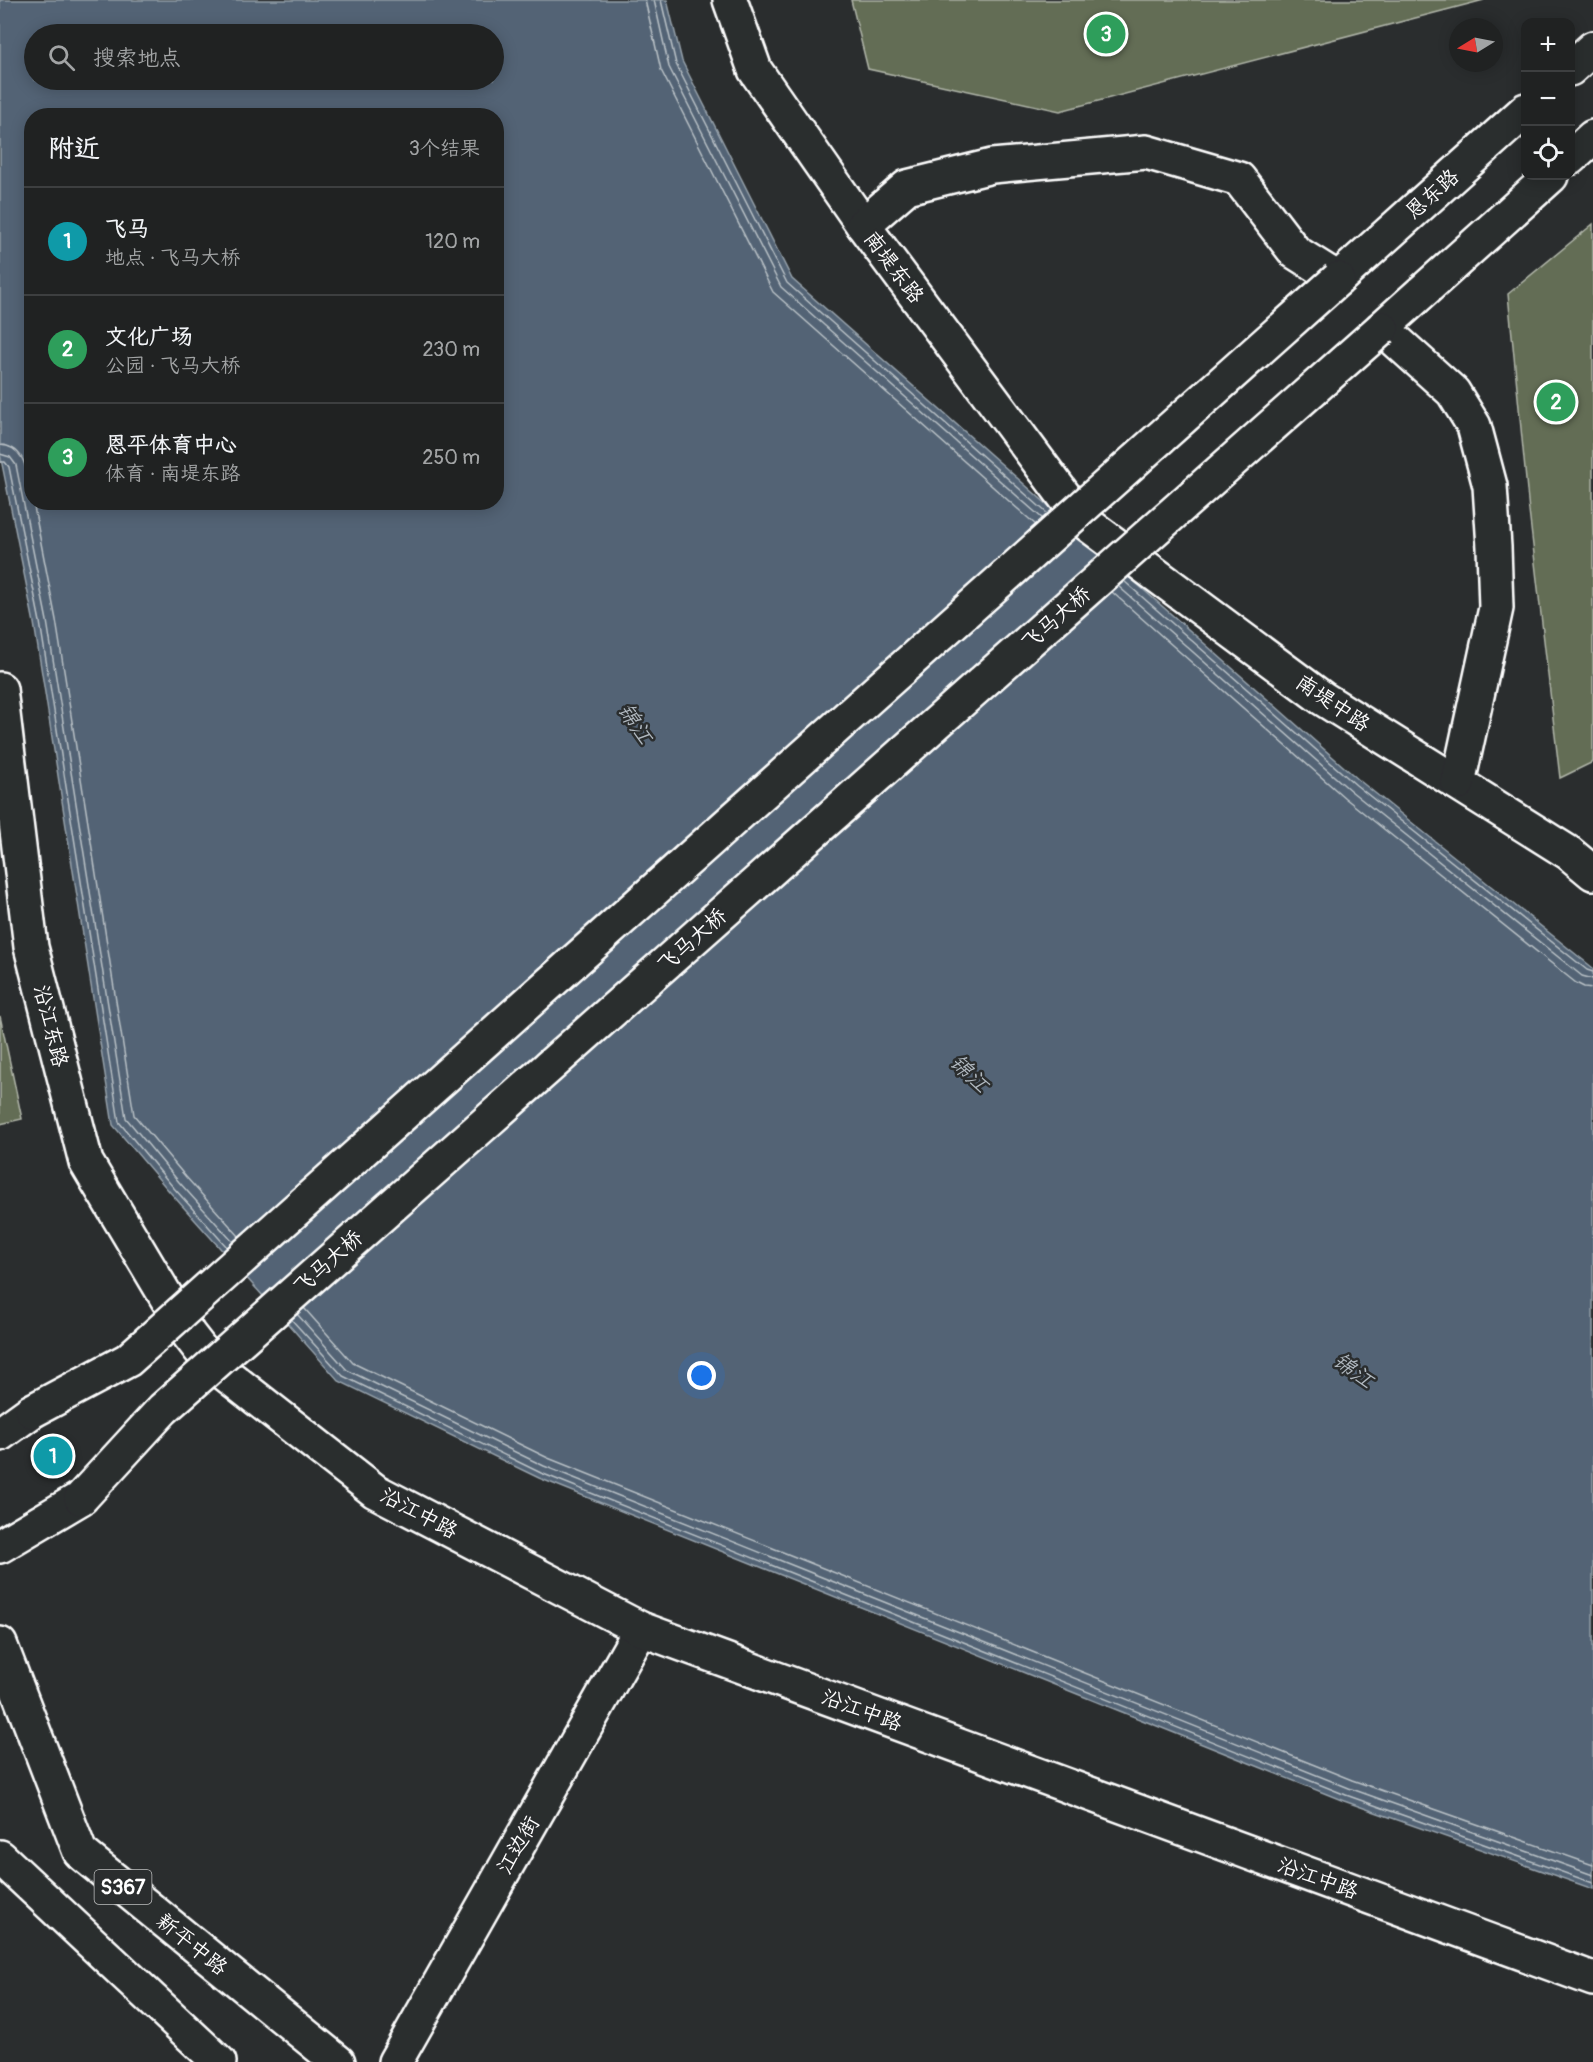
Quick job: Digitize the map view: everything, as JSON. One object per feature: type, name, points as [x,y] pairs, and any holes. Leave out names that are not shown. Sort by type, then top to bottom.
[{"type":"main road","name":"南堤东路","points":[[730,0],[755,69],[863,225],[1082,520]]},
{"type":"main road","points":[[1575,64],[1593,48]]},
{"type":"main road","name":"恩东路","points":[[1338,279],[1521,114]]},
{"type":"main road","points":[[1575,153],[1593,137]]},
{"type":"main road","points":[[0,1434],[32,1411],[128,1360],[1338,279],[1295,252],[1239,179],[1146,152],[992,166],[908,187],[863,225]]},
{"type":"main road","name":"飞马大桥","points":[[0,1546],[81,1498],[163,1409],[1547,180]]},
{"type":"main road","points":[[1382,328],[1453,392],[1474,426],[1490,486],[1496,608],[1458,783]]},
{"type":"main road","name":"南堤中路","points":[[1082,520],[1322,698],[1458,783],[1585,857]]},
{"type":"main road","name":"沿江东路","points":[[0,689],[31,947],[86,1162],[189,1335]]},
{"type":"main road","name":"沿江中路","points":[[189,1335],[210,1362],[375,1491],[641,1629],[1593,1979]]},
{"type":"main road","name":"江边街","points":[[395,2062],[641,1629]]},
{"type":"main road","name":"新平中路","points":[[0,1644],[80,1852],[338,2062]]},
{"type":"main road","name":"S367","points":[[0,1857],[219,2062]]},
{"type":"green space","points":[[851,0],[1484,0],[1060,111],[868,69]]},
{"type":"green space","points":[[1593,224],[1593,762],[1560,778],[1529,511],[1508,294]]},
{"type":"green space","points":[[0,1016],[22,1119],[0,1124]]},
{"type":"water","name":"锦江","points":[[0,0],[667,0],[682,61],[792,279],[1360,781],[1593,968],[1593,1889],[1344,1801],[539,1478],[339,1381],[113,1125],[34,623],[0,454]]},
{"type":"place","name":"恩平体育中心","points":[[1106,34]]},
{"type":"place","name":"文化广场","points":[[1556,402]]},
{"type":"place","name":"飞马","points":[[53,1456]]}]
